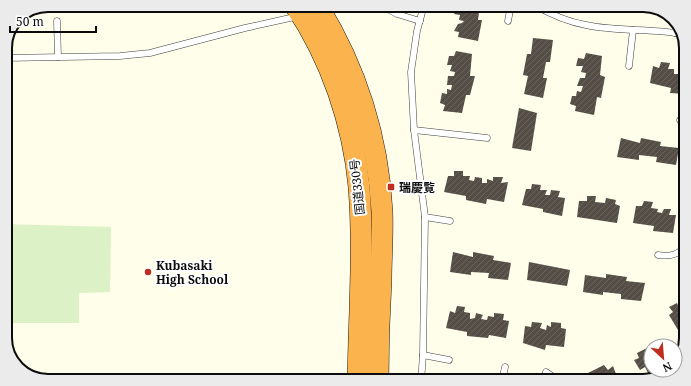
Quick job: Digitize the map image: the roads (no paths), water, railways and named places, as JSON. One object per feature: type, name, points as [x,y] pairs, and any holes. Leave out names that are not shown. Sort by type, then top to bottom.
[{"type":"highway","name":"国道330号","points":[[310,12],[328,67],[338,92],[352,139],[359,186],[361,239],[358,374]]},
{"type":"highway","name":"国道330号","points":[[311,12],[333,32],[357,84],[366,113],[375,159],[382,211],[378,374]]},
{"type":"lane","points":[[12,58],[120,56],[150,53],[306,12]]},
{"type":"lane","points":[[393,12],[420,21]]},
{"type":"lane","points":[[422,12],[411,72],[414,130],[425,217],[422,374]]},
{"type":"lane","points":[[508,21],[510,12]]},
{"type":"lane","points":[[546,12],[586,25],[675,33]]},
{"type":"lane","points":[[57,21],[58,57]]},
{"type":"lane","points":[[629,66],[633,30]]},
{"type":"lane","points":[[414,130],[487,138]]},
{"type":"lane","points":[[425,217],[450,221]]},
{"type":"lane","points":[[658,255],[666,256],[679,252]]},
{"type":"lane","points":[[423,355],[449,360]]},
{"type":"lane","points":[[504,374],[505,367]]},
{"type":"place","name":"瑞慶覧","points":[[391,187]]},
{"type":"place","name":"Kubasaki High School","points":[[148,272]]}]
